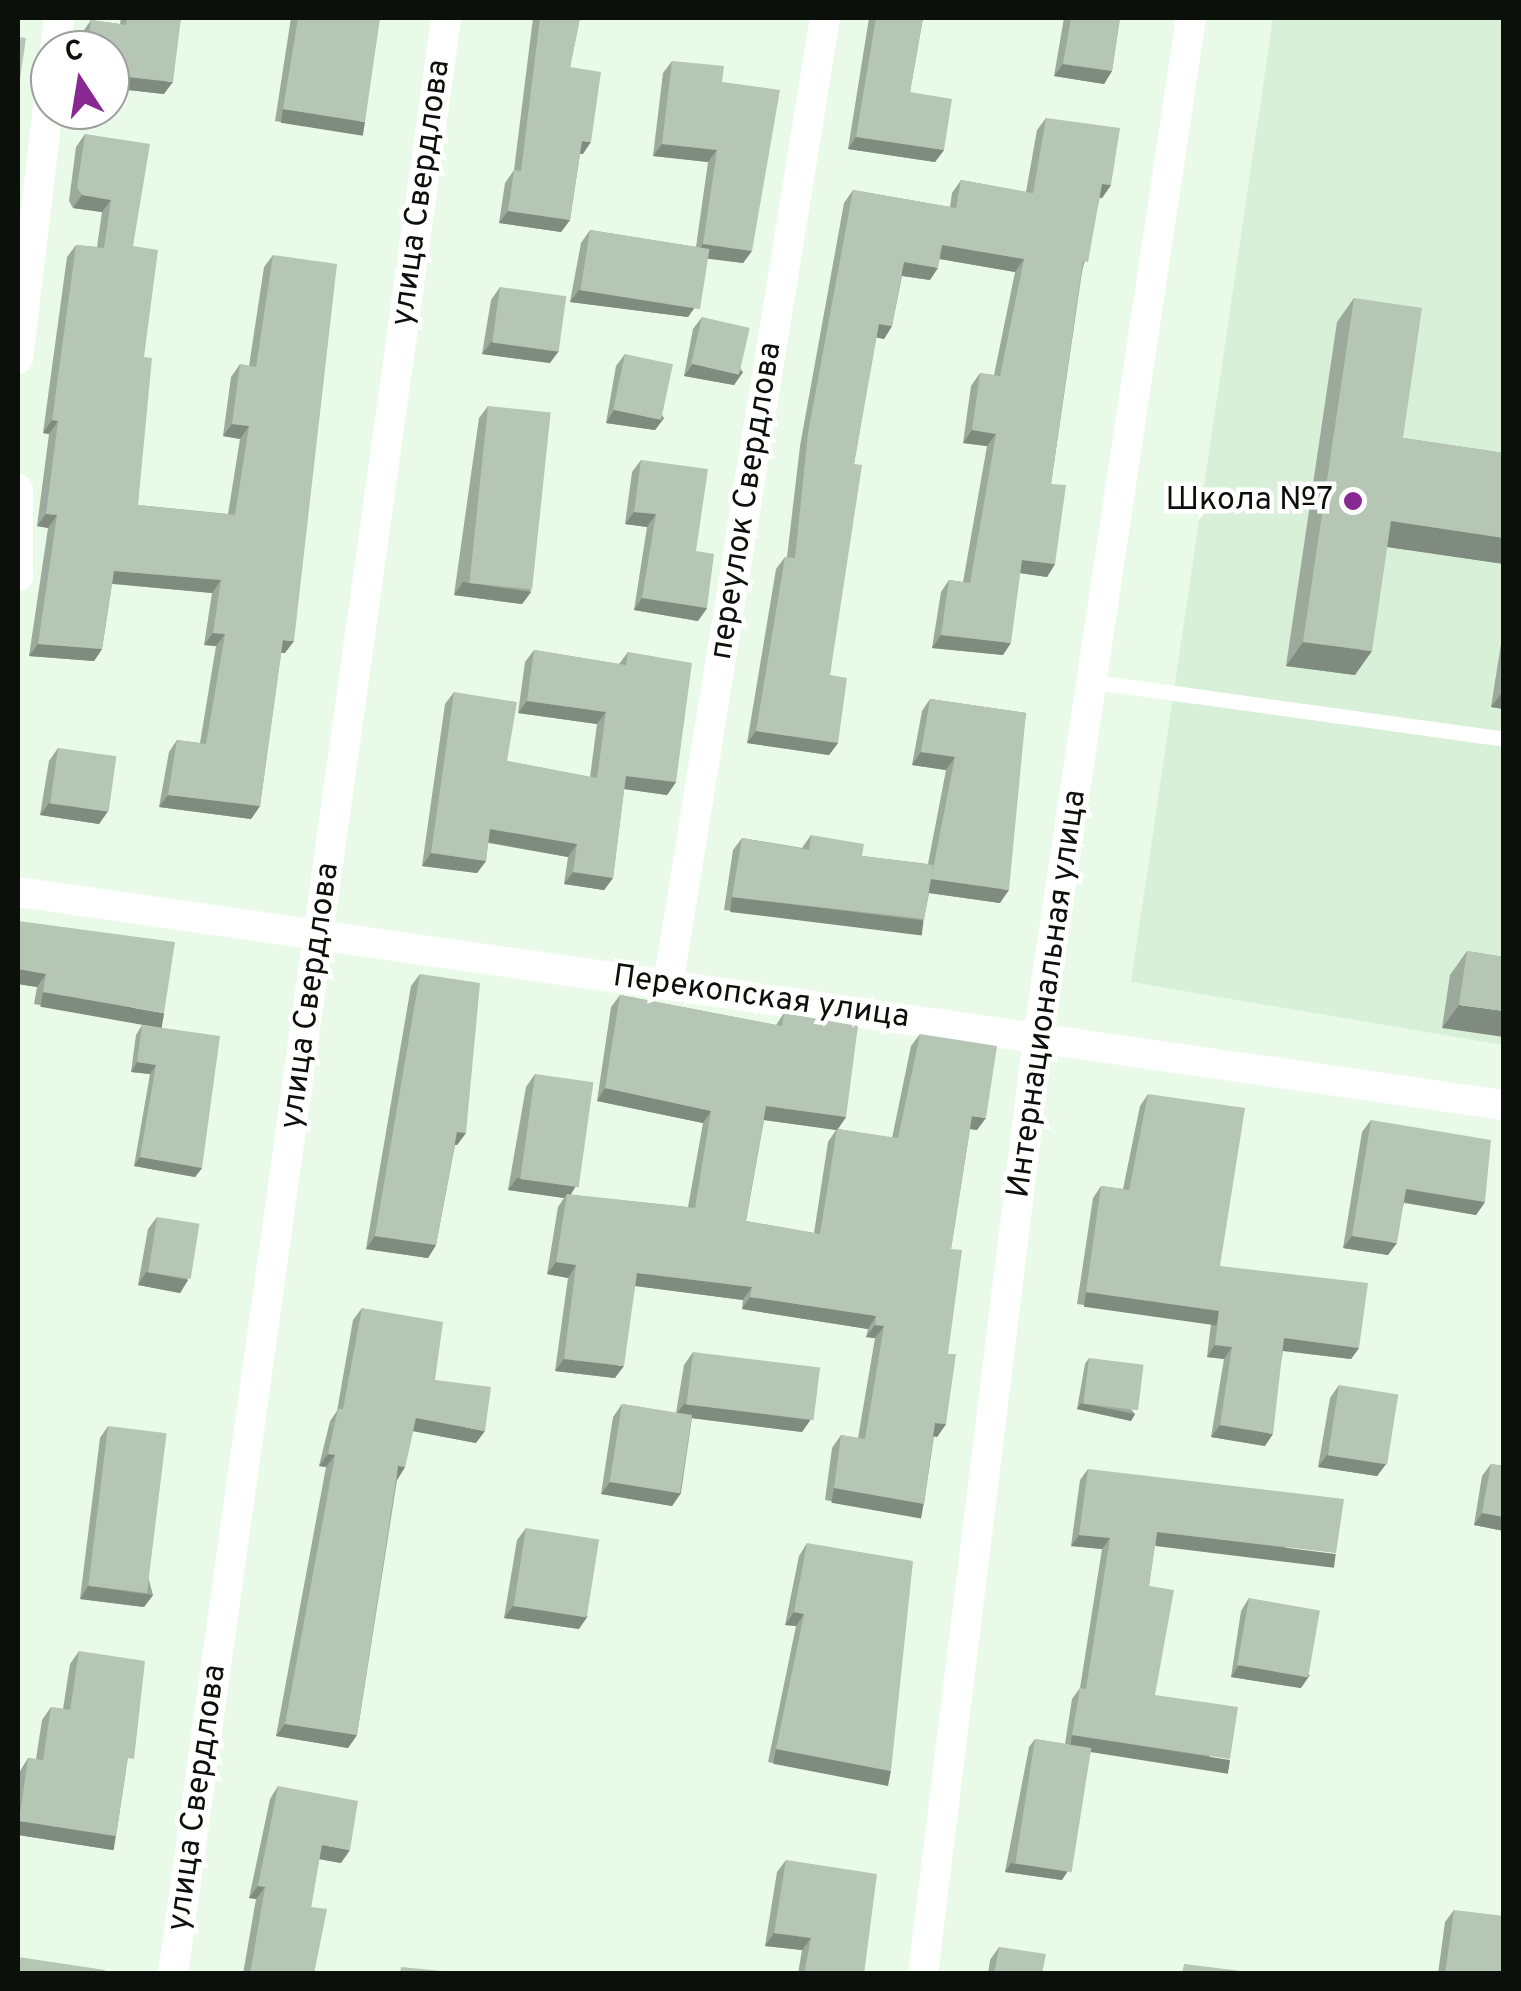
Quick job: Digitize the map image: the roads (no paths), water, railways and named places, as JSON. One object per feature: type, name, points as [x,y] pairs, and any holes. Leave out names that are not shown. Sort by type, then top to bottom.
[{"type":"street","name":"улица Свердлова","points":[[173,1974],[446,18]]},
{"type":"street","name":"переулок Свердлова","points":[[668,984],[825,18]]},
{"type":"street","name":"Интернациональная улица","points":[[923,1974],[1038,1037],[1095,682],[1190,18]]},
{"type":"street","points":[[18,359],[45,130]]},
{"type":"street","points":[[18,489],[18,577]]},
{"type":"street","name":"Перекопская улица","points":[[18,892],[1504,1105]]},
{"type":"lane","points":[[1095,682],[1504,738]]},
{"type":"place","name":"Школа №7","points":[[1353,501]]}]
